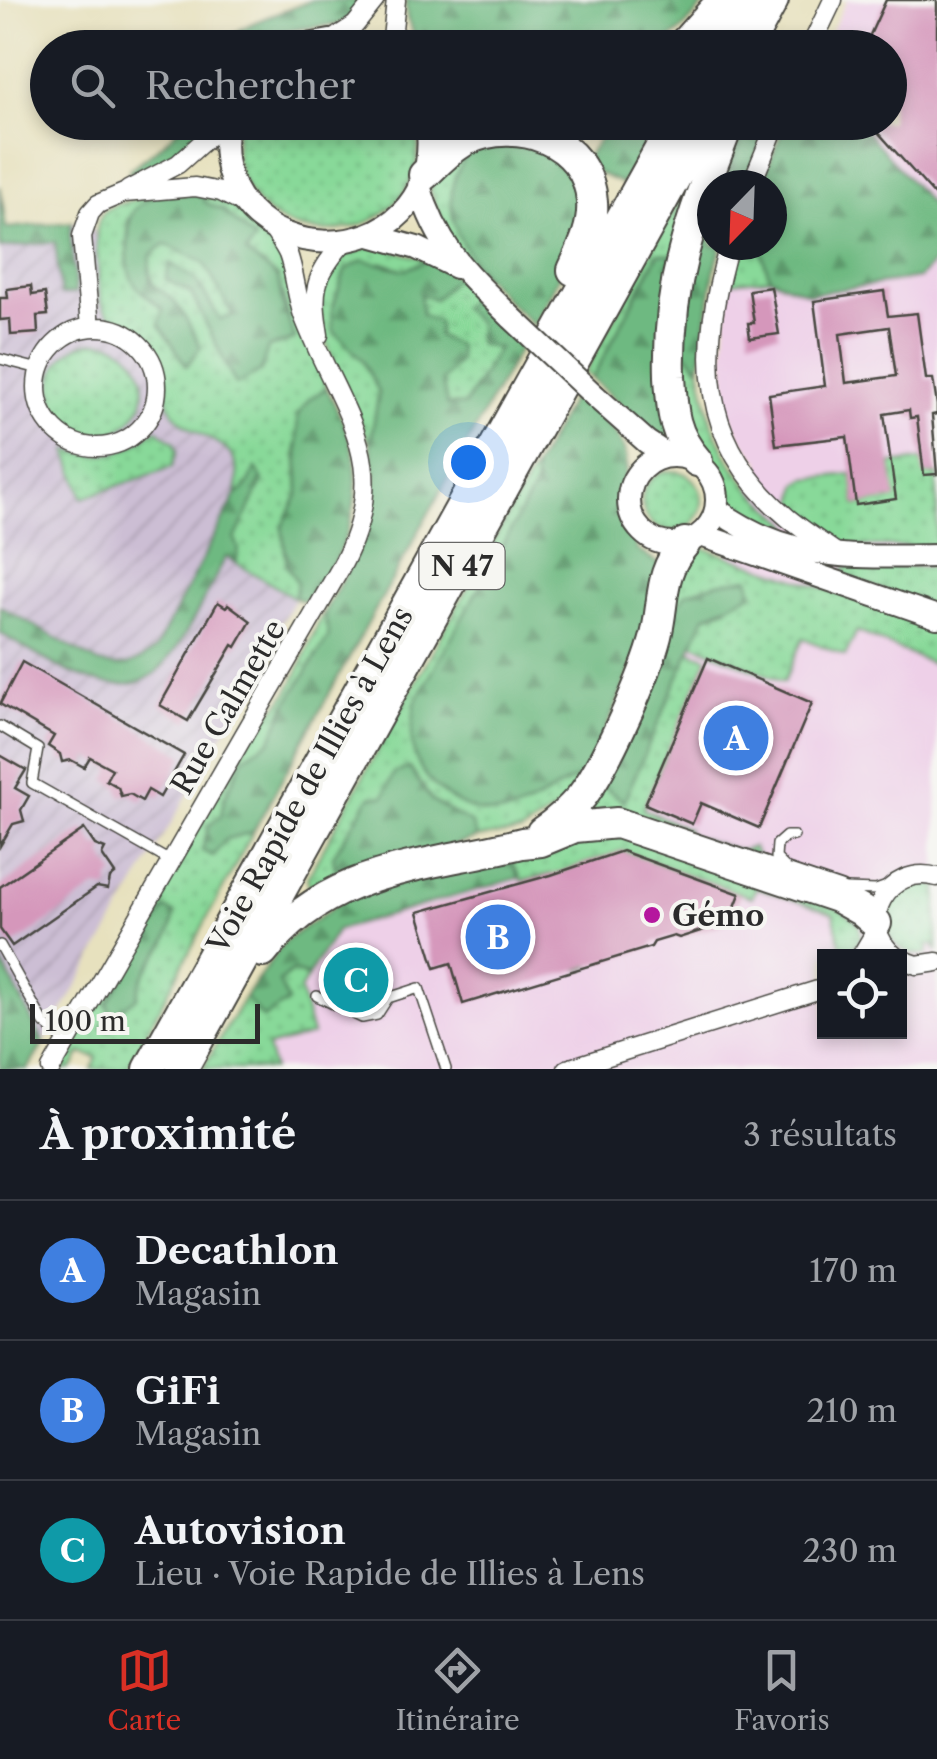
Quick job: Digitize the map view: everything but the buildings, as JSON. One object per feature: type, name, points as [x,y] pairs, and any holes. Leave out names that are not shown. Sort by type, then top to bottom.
[{"type":"highway","points":[[698,30],[723,0]]},
{"type":"highway","points":[[726,30],[742,0]]},
{"type":"highway","points":[[757,30],[773,0]]},
{"type":"highway","points":[[773,30],[785,0]]},
{"type":"highway","points":[[422,181],[453,148],[466,140]]},
{"type":"highway","points":[[516,410],[520,375],[589,235],[593,205],[586,176],[565,150],[550,140]]},
{"type":"highway","name":"Voie Rapide de Illies à Lens","points":[[149,1069],[665,140]]},
{"type":"highway","name":"N 47","points":[[182,1069],[696,140]]},
{"type":"highway","points":[[682,458],[670,362],[671,312],[683,244],[722,140]]},
{"type":"highway","points":[[522,843],[554,824],[594,776],[646,667],[661,610],[664,574],[693,539]]},
{"type":"highway","points":[[217,1008],[247,979],[285,926],[316,902],[369,877],[540,842],[575,827],[618,823],[770,862],[849,902],[876,926]]},
{"type":"street","points":[[346,30],[375,0]]},
{"type":"street","points":[[393,30],[396,0]]},
{"type":"street","points":[[819,30],[833,0]]},
{"type":"street","points":[[90,327],[84,225],[98,204],[178,164],[205,140]]},
{"type":"street","points":[[225,140],[229,170],[246,205]]},
{"type":"street","points":[[124,193],[195,187],[221,192],[246,205],[272,228],[306,242],[343,243],[370,235],[399,215],[422,181],[428,140]]},
{"type":"street","points":[[757,170],[770,140]]},
{"type":"street","points":[[422,181],[436,233],[464,272],[621,421],[715,482],[717,510],[711,524],[693,539]]},
{"type":"street","name":"Rue Calmette","points":[[50,1069],[345,559],[361,522],[364,457],[358,436],[302,313],[288,253],[272,228]]},
{"type":"street","points":[[370,235],[417,248],[464,272]]},
{"type":"street","name":"Rue Calmette","points":[[322,356],[313,300],[316,280],[343,243]]},
{"type":"street","points":[[725,260],[711,336],[710,380],[716,416],[731,450],[754,484],[788,517],[842,558]]},
{"type":"street","points":[[90,327],[122,333],[138,344],[151,361],[157,382],[154,406],[146,422],[117,444],[96,448],[67,440],[51,427],[40,409],[36,388],[39,369],[48,350],[64,336],[90,327]]},
{"type":"street","points":[[621,421],[630,440],[634,478],[629,505],[640,530],[664,544],[693,539],[937,617]]},
{"type":"street","points":[[634,478],[654,459],[682,458]]},
{"type":"street","points":[[717,510],[746,531],[809,553],[842,558],[937,556]]},
{"type":"street","points":[[865,949],[876,926],[882,896],[892,884],[937,860]]},
{"type":"street","points":[[916,874],[937,877]]},
{"type":"street","points":[[876,926],[889,949]]},
{"type":"street","points":[[907,963],[917,966],[937,962]]},
{"type":"street","points":[[567,1069],[817,990]]},
{"type":"lane","points":[[0,359],[39,369]]},
{"type":"lane","points":[[0,726],[38,749],[32,783],[170,861]]},
{"type":"lane","points":[[794,836],[781,839],[770,862],[843,888],[876,890],[892,884]]},
{"type":"lane","points":[[0,944],[44,1023],[66,1042]]},
{"type":"lane","points":[[316,996],[362,1018],[377,1015],[388,998],[419,988],[446,1069]]},
{"type":"shaded area","points":[[847,0],[937,0],[937,212],[874,140],[907,140],[907,30],[832,30]]},
{"type":"shaded area","points":[[0,186],[6,228],[72,222],[94,229],[100,291],[176,351],[256,468],[209,547],[295,598],[258,664],[257,675],[44,1043],[0,959]]},
{"type":"shaded area","points":[[937,259],[937,1069],[273,1069],[267,1047],[312,1035],[300,990],[337,930],[553,867],[624,801],[705,616],[761,463],[741,439],[727,406],[724,355],[730,282],[770,278],[810,294],[919,278]]},
{"type":"green space","points":[[312,0],[365,0],[339,24],[292,30],[241,30]]},
{"type":"green space","points":[[405,0],[708,0],[682,30],[412,30]]},
{"type":"green space","points":[[167,140],[193,140],[174,156],[129,174],[130,169]]},
{"type":"green space","points":[[236,140],[416,140],[416,164],[401,196],[376,218],[344,229],[310,230],[278,219],[252,196],[237,161]]},
{"type":"green space","points":[[599,140],[648,140],[623,184],[591,170],[584,160]]},
{"type":"green space","points":[[730,140],[742,140],[730,170],[718,170]]},
{"type":"green space","points":[[742,140],[762,140],[750,170],[730,170]]},
{"type":"green space","points":[[778,140],[874,140],[937,212],[937,259],[919,278],[809,294],[770,278],[764,260],[787,260],[787,170],[767,170]]},
{"type":"green space","points":[[511,142],[546,150],[575,179],[581,202],[568,259],[534,326],[474,262],[454,223],[451,203],[454,181],[468,152]]},
{"type":"green space","points":[[706,150],[674,255],[658,253],[592,379],[585,373]]},
{"type":"green space","points":[[468,152],[453,220],[485,279],[452,247],[430,191],[433,180]]},
{"type":"green space","points":[[0,186],[6,228],[72,222],[76,293],[61,295],[55,242],[0,248]]},
{"type":"green space","points":[[158,194],[128,219],[127,261],[139,287],[163,309],[175,302],[156,288],[151,278],[151,254],[165,244],[204,263],[234,315],[220,320],[196,280],[170,264],[166,279],[191,293],[236,384],[267,348],[294,340],[278,277],[246,253],[254,240],[223,210],[206,203],[199,194],[232,205],[279,250],[327,388],[296,446],[299,493],[282,527],[287,566],[297,582],[295,598],[236,563],[239,549],[235,539],[243,520],[247,487],[236,495],[238,475],[234,461],[228,451],[173,412],[159,354],[111,317],[101,301],[99,219],[112,206]]},
{"type":"green space","points":[[158,194],[199,194],[206,203],[223,210],[255,240],[246,253],[278,277],[295,339],[268,348],[261,371],[236,385],[191,293],[166,279],[170,263],[196,280],[220,319],[233,316],[204,263],[165,244],[151,255],[149,267],[151,282],[177,305],[201,347],[187,366],[159,324],[163,309],[138,288],[130,275],[127,257],[132,213]]},
{"type":"green space","points":[[697,226],[697,257],[681,347],[700,368],[711,422],[728,458],[751,490],[790,524],[795,538],[739,513],[722,471],[686,433],[680,418],[675,338]]},
{"type":"green space","points":[[369,247],[428,260],[405,270],[381,262],[333,330],[362,360],[379,392],[370,444],[332,357],[320,310],[329,269],[337,260]]},
{"type":"green space","points":[[659,253],[674,255],[669,436],[660,440],[592,379]]},
{"type":"green space","points":[[697,257],[718,260],[700,368],[681,347]]},
{"type":"green space","points":[[363,260],[405,270],[428,260],[456,277],[435,299],[420,294],[422,315],[439,322],[438,336],[458,346],[459,360],[442,381],[447,405],[465,405],[498,348],[478,344],[478,323],[461,307],[476,295],[523,342],[253,832],[226,839],[213,856],[202,851],[209,825],[221,816],[224,799],[244,757],[271,740],[286,705],[329,636],[324,612],[360,547],[376,481],[370,444],[379,392],[362,360],[333,330],[332,310],[345,270]]},
{"type":"green space","points":[[735,260],[764,260],[770,278],[730,282]]},
{"type":"green space","points":[[456,277],[476,295],[478,323],[498,347],[465,405],[447,405],[442,381],[459,360],[421,315],[420,293]]},
{"type":"green space","points":[[98,342],[116,345],[131,355],[141,370],[141,406],[131,421],[116,431],[98,434],[80,431],[65,421],[55,406],[52,388],[55,370],[65,355],[80,345]]},
{"type":"green space","points":[[327,388],[352,445],[356,494],[339,552],[304,602],[295,598],[297,582],[287,566],[282,527],[299,493],[297,416],[309,399]]},
{"type":"green space","points":[[574,394],[609,426],[622,444],[627,467],[622,512],[637,550],[661,565],[656,608],[588,774],[515,811],[474,810],[445,794],[423,771],[412,743],[415,703],[536,484],[534,468]]},
{"type":"green space","points":[[156,429],[174,442],[177,451],[172,467],[83,498],[67,450],[93,455],[115,453]]},
{"type":"green space","points":[[922,460],[925,475],[937,474],[937,547],[854,546],[840,541],[795,504],[798,484],[806,479],[852,474],[856,505],[895,499],[891,464]]},
{"type":"green space","points":[[256,468],[263,480],[235,539],[239,549],[236,563],[226,557],[182,639],[151,676],[114,685],[94,681],[53,664],[0,633],[0,606],[99,663],[122,666],[148,655],[155,650],[236,495],[247,487]]},
{"type":"green space","points":[[534,468],[536,484],[505,813],[536,802],[567,780],[588,774],[570,800],[522,832],[477,838],[472,824],[432,801],[410,768],[394,773],[350,878],[320,892],[310,888],[307,878]]},
{"type":"green space","points":[[672,471],[693,480],[702,501],[693,522],[672,531],[651,522],[642,501],[651,480]]},
{"type":"green space","points":[[704,548],[937,626],[937,666],[857,631],[845,656],[803,638],[784,682],[691,643],[705,616],[729,607],[666,611],[693,550]]},
{"type":"green space","points":[[844,567],[937,567],[937,609],[849,578]]},
{"type":"green space","points":[[749,578],[753,593],[705,616],[624,801],[597,782],[666,611],[676,609],[686,593]]},
{"type":"green space","points":[[324,612],[329,636],[286,705],[271,740],[244,757],[224,799],[221,816],[226,839],[253,832],[127,1069],[92,1069],[97,1058],[81,1053],[72,1069],[60,1069],[260,720],[292,685]]},
{"type":"green space","points":[[688,650],[708,658],[643,809],[688,829],[686,834],[741,851],[753,847],[758,856],[577,810],[597,782],[624,800]]},
{"type":"green space","points":[[409,768],[432,801],[472,824],[477,838],[350,878],[335,868],[333,856],[370,797],[384,796],[394,773]]},
{"type":"green space","points":[[602,828],[840,909],[859,923],[861,938],[852,949],[842,949],[833,913],[756,887],[752,897],[748,896],[622,851],[558,873],[590,967],[579,970],[551,874],[522,881],[509,855]]},
{"type":"green space","points":[[509,855],[519,878],[337,930],[308,976],[293,971],[279,982],[288,1002],[263,1018],[245,997],[285,941],[351,895]]},
{"type":"green space","points":[[922,883],[937,886],[937,952],[933,944],[929,945],[927,955],[910,953],[890,936],[886,924],[888,911],[905,889]]},
{"type":"green space","points":[[165,909],[174,913],[172,927],[144,974],[137,997],[123,1008],[110,1031],[102,1028],[110,1012],[107,1004]]},
{"type":"green space","points":[[0,959],[44,1043],[28,1069],[0,1069]]},
{"type":"green space","points":[[293,971],[308,977],[300,990],[312,1035],[267,1047],[273,1069],[202,1069],[245,997],[263,1018],[278,983]]},
{"type":"place","name":"Decathlon","points":[[736,738]]},
{"type":"place","name":"Gémo","points":[[652,915]]},
{"type":"place","name":"GiFi","points":[[498,937]]},
{"type":"place","name":"Autovision","points":[[356,980]]}]
